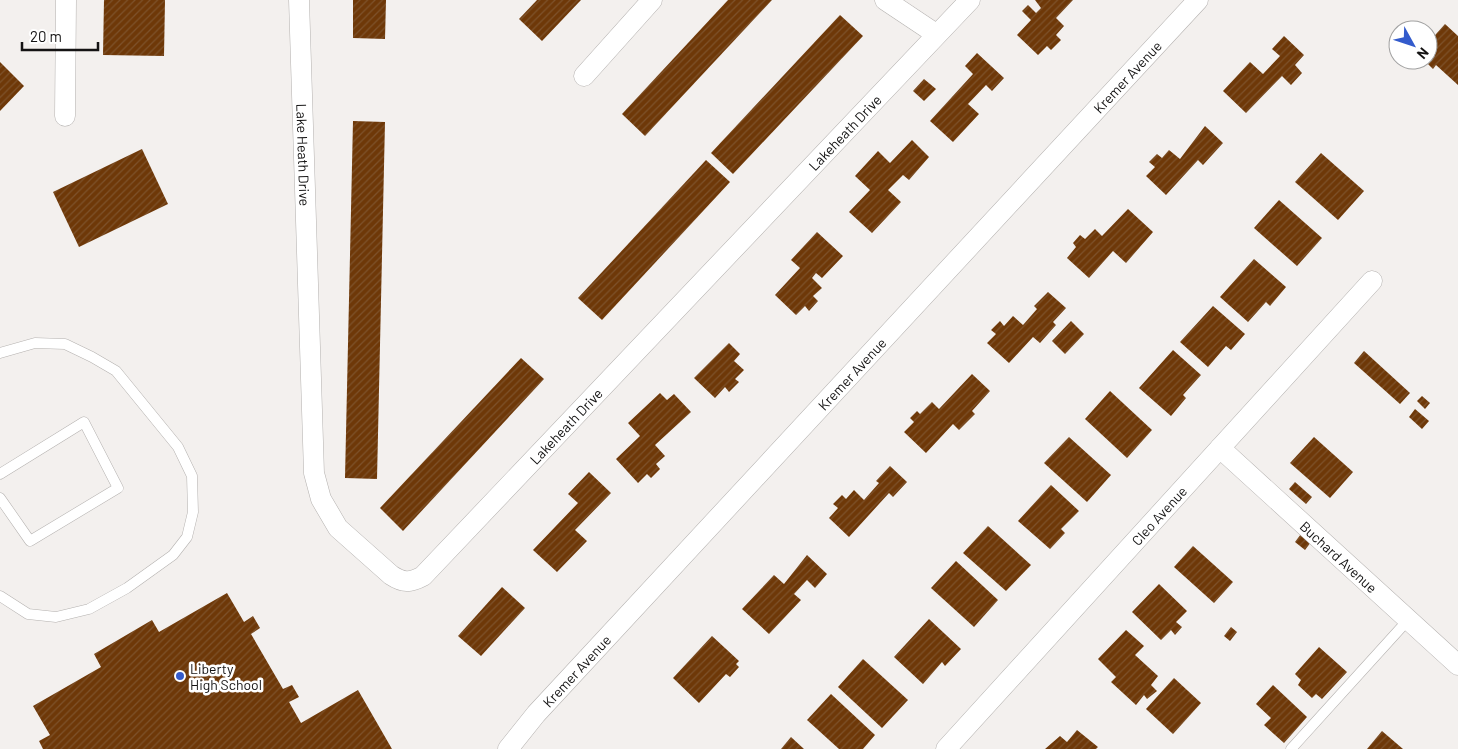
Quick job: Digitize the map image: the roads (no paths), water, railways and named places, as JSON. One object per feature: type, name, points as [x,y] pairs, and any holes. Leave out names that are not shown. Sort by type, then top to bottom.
[{"type":"street","points":[[65,116],[66,0]]},
{"type":"street","name":"Lake Heath Drive","points":[[300,0],[309,310]]},
{"type":"street","points":[[584,76],[652,0]]},
{"type":"street","points":[[885,0],[936,34],[970,0]]},
{"type":"street","name":"Kremer Avenue","points":[[508,749],[536,714],[1198,0]]},
{"type":"street","name":"Lakeheath Drive","points":[[309,310],[314,473],[321,499],[338,528],[392,575],[401,581],[413,582],[423,576],[936,34]]},
{"type":"street","name":"Cleo Avenue","points":[[946,749],[1372,281]]},
{"type":"street","name":"Buchard Avenue","points":[[1220,448],[1458,665]]},
{"type":"lane","points":[[0,352],[35,343],[64,344],[92,356],[116,371],[178,447],[192,476],[193,512],[187,537],[173,555],[127,588],[89,609],[56,617],[28,614],[0,596]]},
{"type":"lane","points":[[0,474],[84,422],[118,488],[30,541],[0,498]]},
{"type":"lane","points":[[1291,749],[1408,620]]},
{"type":"place","name":"Liberty High School","points":[[180,676]]}]
